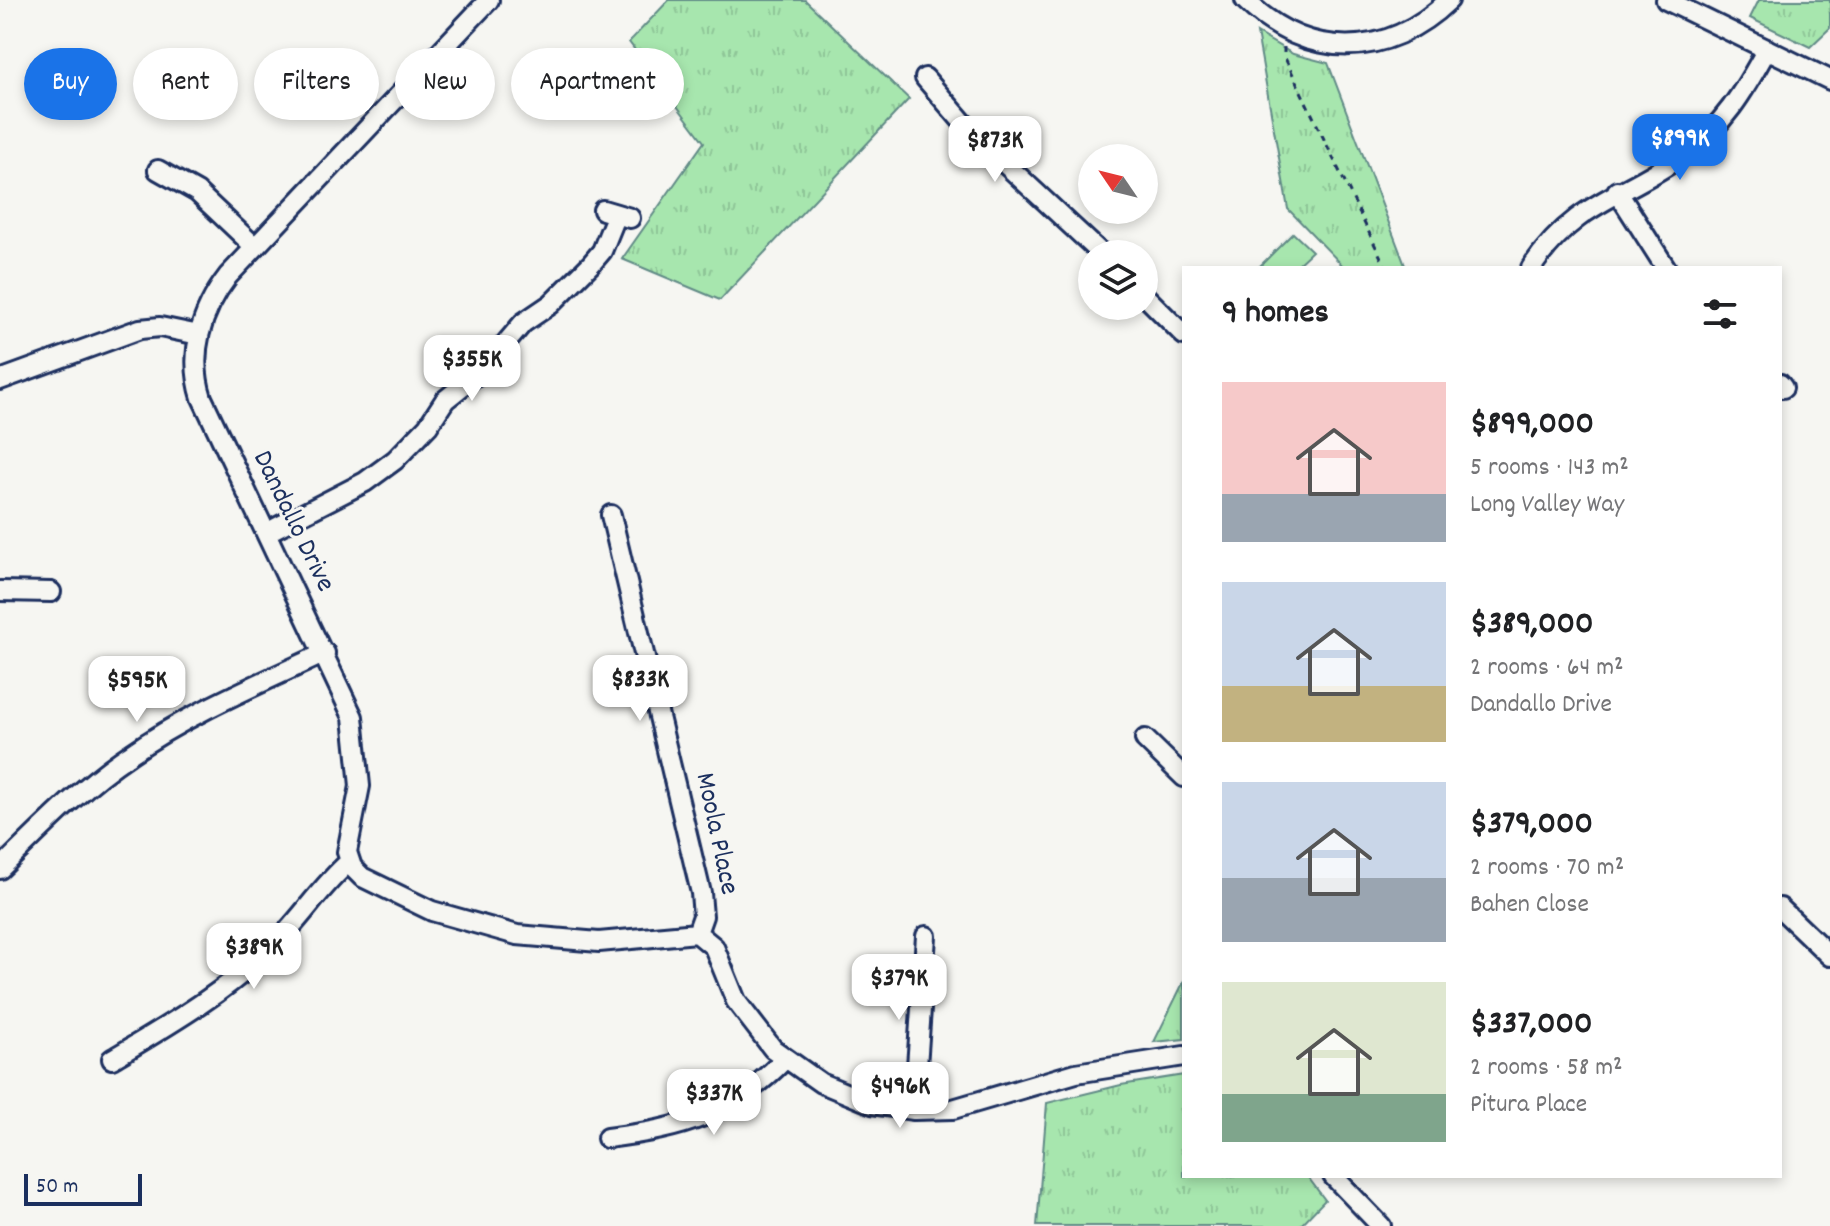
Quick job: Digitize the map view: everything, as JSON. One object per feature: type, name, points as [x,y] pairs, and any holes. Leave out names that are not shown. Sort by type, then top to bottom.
[{"type":"street","name":"Dandallo Drive","points":[[349,862],[347,846],[360,786],[359,745],[349,706],[202,398],[196,372],[199,335],[207,310],[220,286],[489,0]]},
{"type":"street","points":[[1245,0],[1271,22],[1330,45],[1376,43],[1414,28],[1449,0]]},
{"type":"street","points":[[1666,0],[1830,80]]},
{"type":"street","points":[[1533,266],[1574,219],[1617,191],[1683,156],[1710,133],[1741,95],[1767,49]]},
{"type":"street","points":[[925,78],[973,134],[1087,240]]},
{"type":"street","points":[[158,170],[197,192],[255,247]]},
{"type":"street","points":[[1617,191],[1665,266]]},
{"type":"street","points":[[266,533],[365,482],[395,460],[428,426],[457,387],[485,368],[523,323],[551,304],[591,264],[602,251],[616,214]]},
{"type":"street","points":[[1158,309],[1182,333]]},
{"type":"street","points":[[0,380],[140,329],[160,327],[199,335]]},
{"type":"street","name":"Moola Place","points":[[611,515],[701,893],[703,916],[697,933],[714,947],[729,988],[747,1018],[785,1059],[845,1095],[914,1110],[967,1106],[1090,1070],[1182,1056]]},
{"type":"street","points":[[0,591],[51,592]]},
{"type":"street","points":[[0,869],[71,801],[128,755],[187,720],[325,653]]},
{"type":"street","points":[[1145,739],[1182,775]]},
{"type":"street","points":[[112,1059],[231,983],[276,943],[349,862],[362,877],[416,904],[499,932],[599,942],[697,933]]},
{"type":"street","points":[[1782,910],[1830,956]]},
{"type":"street","points":[[914,1110],[926,936]]},
{"type":"street","points":[[607,1138],[671,1129],[713,1115],[754,1090],[785,1059]]},
{"type":"street","points":[[1335,1178],[1381,1226]]},
{"type":"path","points":[[1291,32],[1283,48],[1284,56],[1385,266]]},
{"type":"green space","points":[[669,0],[805,0],[909,99],[720,300],[622,259],[704,142],[684,115],[684,48],[634,48],[629,42]]},
{"type":"green space","points":[[1759,0],[1830,0],[1830,28],[1810,47],[1750,18]]},
{"type":"green space","points":[[1257,33],[1293,54],[1328,63],[1405,266],[1343,266],[1288,209]]},
{"type":"green space","points":[[1293,233],[1312,251],[1296,266],[1260,266]]},
{"type":"green space","points":[[1182,985],[1182,1039],[1154,1042]]},
{"type":"green space","points":[[1182,1075],[1182,1178],[1308,1178],[1325,1200],[1300,1226],[1037,1226],[1047,1103],[1121,1085]]}]
